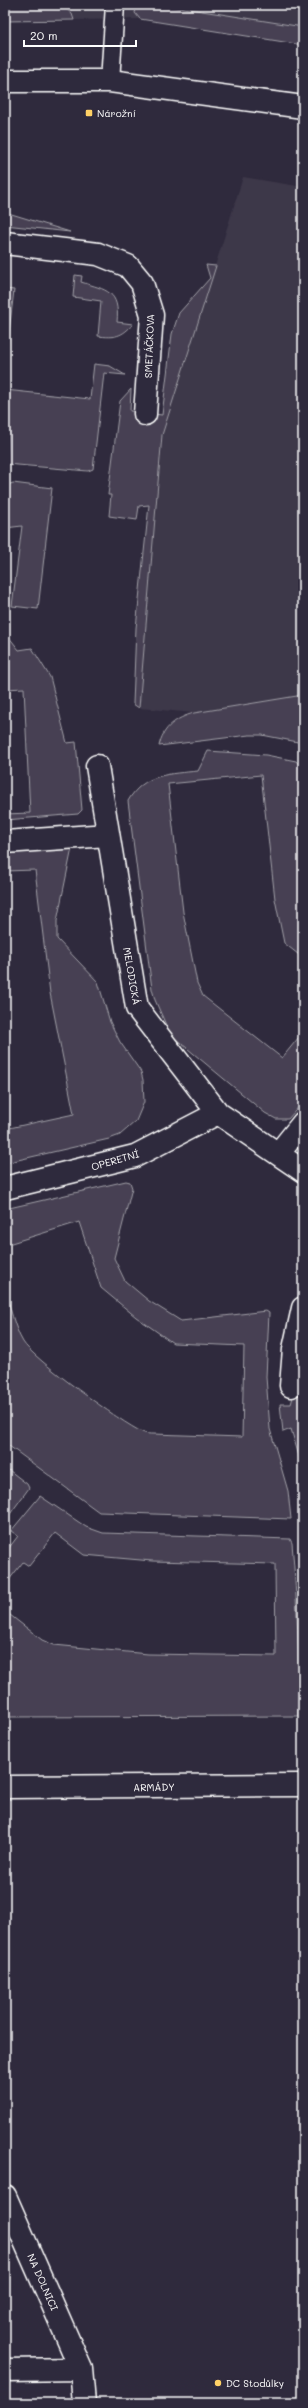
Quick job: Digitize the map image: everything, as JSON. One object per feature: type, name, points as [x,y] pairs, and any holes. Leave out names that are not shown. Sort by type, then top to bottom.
[{"type":"street","points":[[5,80],[110,82],[303,107]]},
{"type":"street","name":"SMETÁČKOVA","points":[[5,243],[98,254],[128,266],[142,283],[152,315],[144,414]]},
{"type":"street","name":"MELODICKÁ","points":[[97,766],[137,1008],[218,1113],[303,1171]]},
{"type":"street","points":[[5,842],[108,835]]},
{"type":"street","name":"OPERETNÍ","points":[[5,1188],[135,1156],[218,1113]]},
{"type":"street","points":[[278,1154],[303,1123]]},
{"type":"street","points":[[291,1386],[294,1349],[303,1308]]},
{"type":"street","name":"ARMÁDY","points":[[5,1787],[303,1785]]},
{"type":"street","name":"NA DOLNICI","points":[[5,2196],[81,2369],[84,2403]]},
{"type":"street","points":[[5,2370],[81,2369]]},
{"type":"lane","points":[[110,82],[115,5]]},
{"type":"shaded area","points":[[5,5],[303,5],[303,45],[140,19],[5,21]]},
{"type":"shaded area","points":[[5,5],[62,5],[72,14],[74,20],[5,21]]},
{"type":"shaded area","points":[[137,5],[164,5],[303,27],[303,45],[140,19],[135,13]]},
{"type":"shaded area","points":[[243,177],[303,187],[303,695],[194,713],[139,708],[162,435]]},
{"type":"shaded area","points":[[5,212],[70,232],[5,225]]},
{"type":"shaded area","points":[[206,265],[216,266],[162,435],[139,708],[133,704],[136,628],[149,505],[139,506],[137,520],[109,516],[111,495],[108,495],[120,401],[131,389],[130,411],[162,415],[172,334],[179,313],[210,278]]},
{"type":"shaded area","points":[[75,275],[82,276],[81,282],[98,287],[110,293],[116,304],[117,322],[133,324],[125,332],[117,336],[98,336],[101,301],[73,297]]},
{"type":"shaded area","points":[[5,289],[14,290],[5,366]]},
{"type":"shaded area","points":[[94,364],[110,366],[125,375],[104,373],[93,469],[88,471],[6,464],[8,430],[5,429],[5,390],[90,399]]},
{"type":"shaded area","points":[[13,483],[52,488],[38,609],[12,606],[22,526],[5,528],[5,486]]},
{"type":"shaded area","points":[[5,632],[19,650],[32,648],[50,677],[67,743],[76,742],[82,810],[78,814],[5,820],[5,814],[30,813],[24,688],[5,689]]},
{"type":"shaded area","points":[[303,695],[303,743],[262,735],[249,735],[159,746],[161,739],[171,724],[187,715]]},
{"type":"shaded area","points":[[208,751],[266,755],[296,761],[303,769],[303,958],[284,943],[275,899],[261,775],[168,784],[183,912],[197,983],[203,996],[282,1058],[303,1032],[303,1102],[288,1119],[276,1119],[265,1113],[170,1034],[155,1000],[152,989],[128,801],[134,792],[150,780],[168,774],[198,771]]},
{"type":"shaded area","points":[[72,848],[57,921],[57,939],[98,982],[110,1022],[120,1042],[141,1072],[144,1102],[136,1121],[120,1135],[109,1139],[5,1163],[5,1129],[74,1114],[50,993],[35,870],[5,871],[5,853]]},
{"type":"shaded area","points":[[126,1181],[130,1182],[132,1188],[114,1258],[125,1281],[149,1301],[181,1321],[266,1311],[269,1313],[266,1377],[270,1429],[288,1491],[291,1519],[99,1512],[5,1443],[5,1290],[12,1316],[23,1342],[60,1376],[116,1417],[143,1433],[148,1434],[242,1437],[244,1346],[173,1343],[136,1317],[101,1288],[79,1222],[5,1245],[5,1209]]},
{"type":"shaded area","points":[[303,1363],[303,1470],[291,1429],[283,1432],[280,1404],[291,1404]]},
{"type":"shaded area","points":[[5,1467],[27,1484],[29,1488],[5,1521]]},
{"type":"shaded area","points":[[40,1496],[86,1527],[103,1533],[290,1539],[292,1543],[298,1630],[298,1716],[5,1717],[5,1611],[42,1640],[54,1645],[148,1654],[276,1656],[275,1564],[152,1561],[84,1555],[55,1533],[29,1566],[23,1562],[5,1585],[5,1553],[18,1536],[11,1531]]},
{"type":"place","name":"Nárožní","points":[[89,113]]},
{"type":"place","name":"DC Stodůlky","points":[[218,2383]]}]
